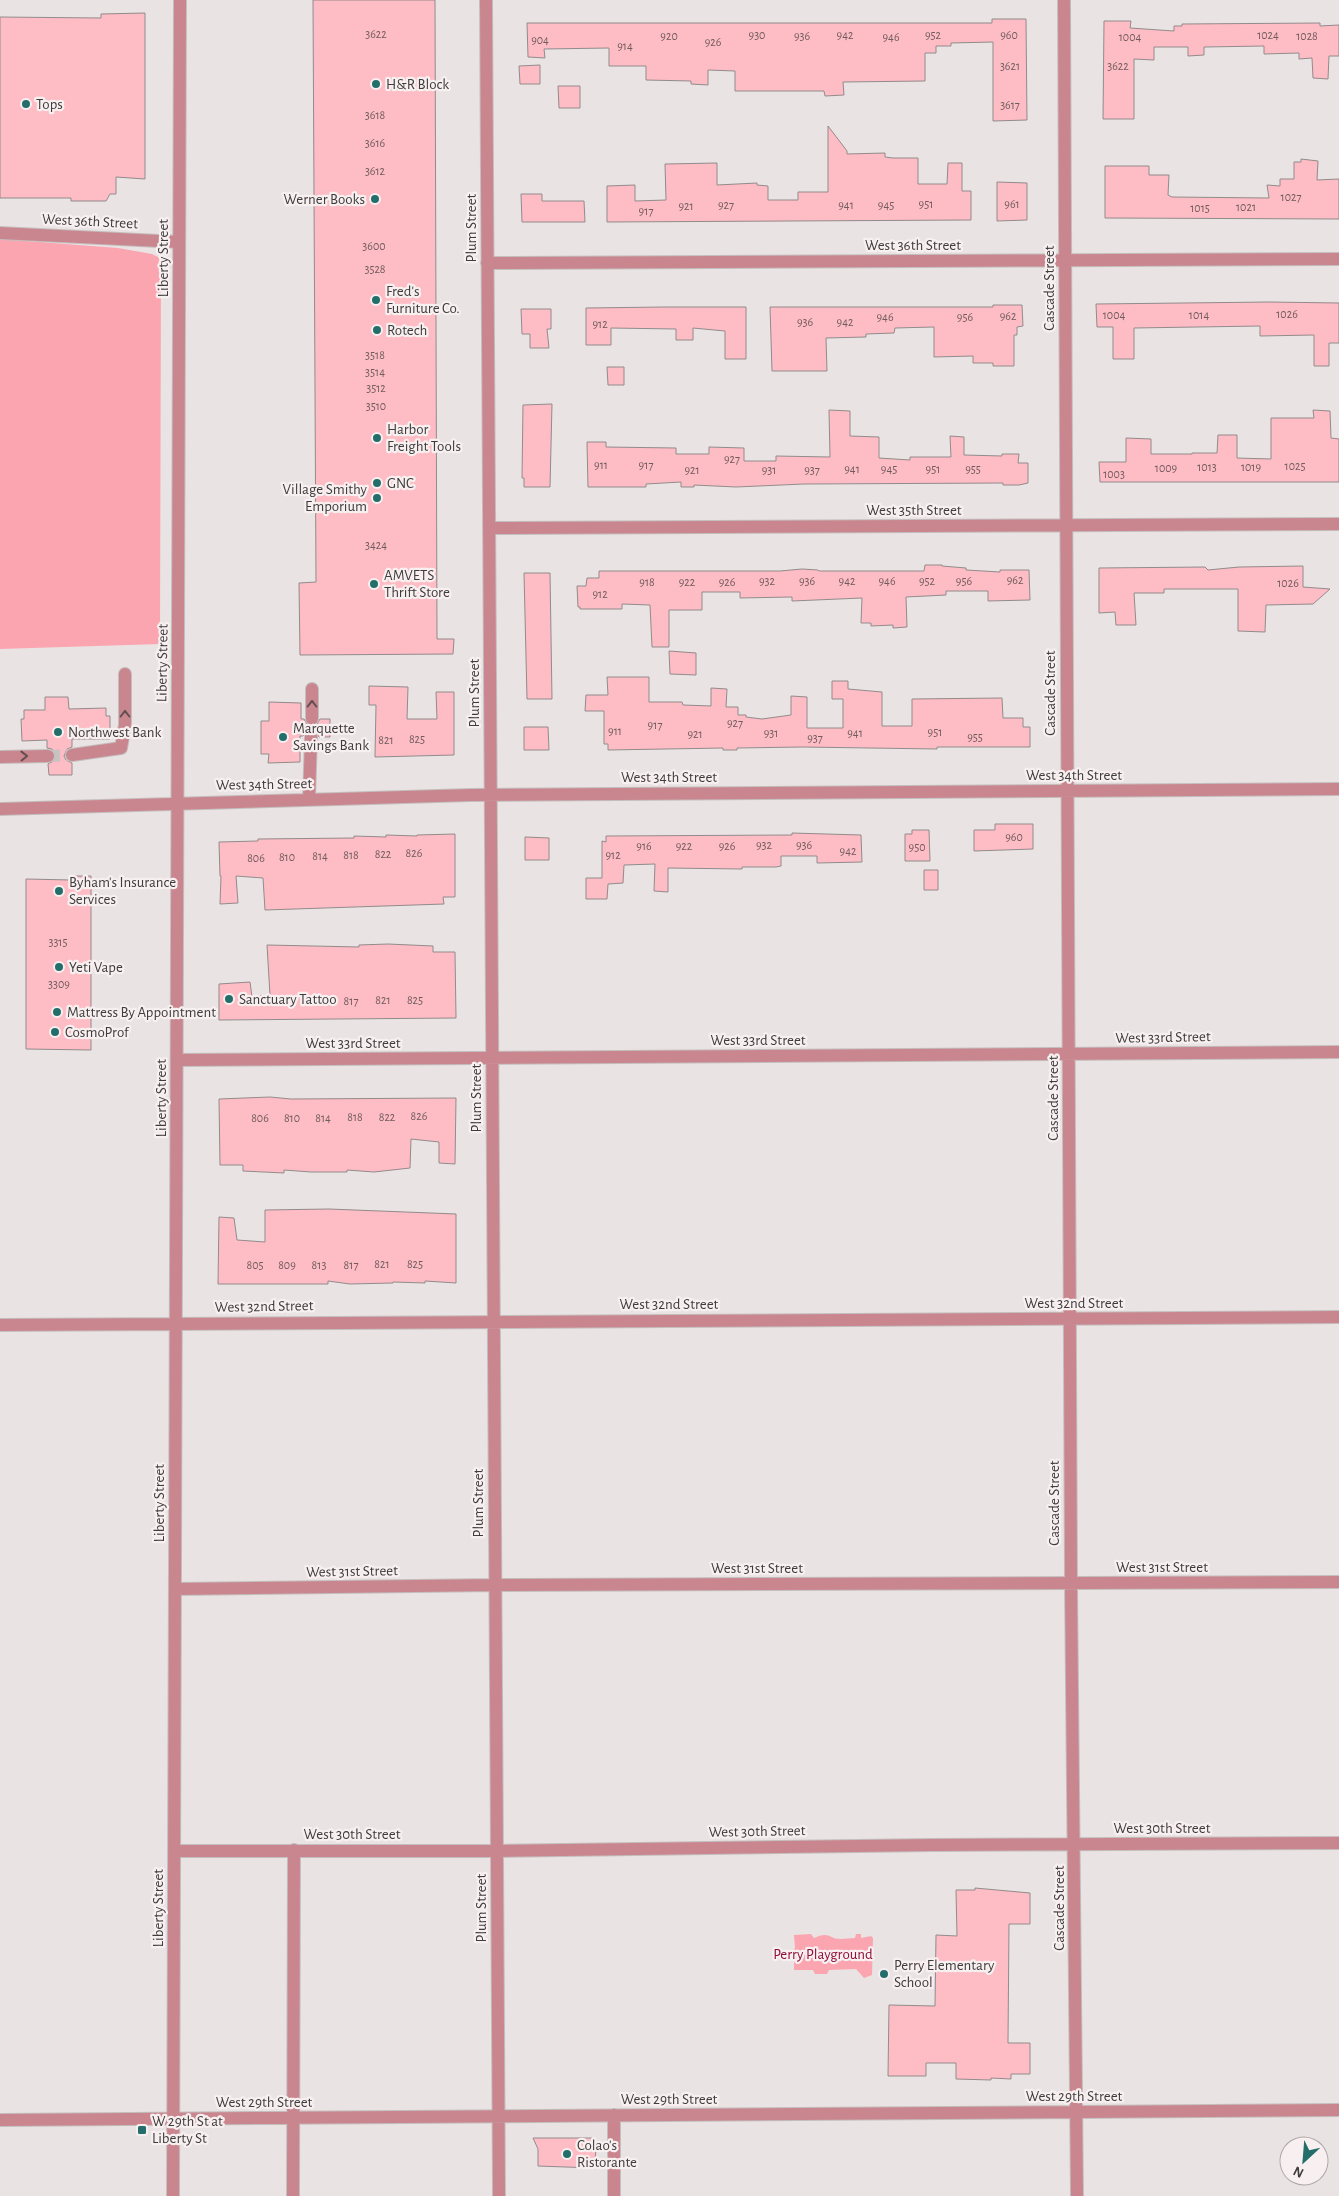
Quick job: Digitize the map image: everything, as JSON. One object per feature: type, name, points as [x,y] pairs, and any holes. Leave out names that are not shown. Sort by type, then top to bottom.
[{"type":"street","name":"Liberty Street","points":[[173,2196],[180,0]]},
{"type":"street","name":"Plum Street","points":[[486,0],[499,2196]]},
{"type":"street","name":"Cascade Street","points":[[1064,0],[1070,1584],[1075,1845],[1077,2196]]},
{"type":"street","name":"West 36th Street","points":[[0,233],[179,242]]},
{"type":"street","name":"West 36th Street","points":[[487,263],[1339,260]]},
{"type":"street","name":"West 35th Street","points":[[489,528],[1339,524]]},
{"type":"street","points":[[72,755],[121,748],[125,725],[125,674]]},
{"type":"street","points":[[312,689],[312,719]]},
{"type":"street","points":[[309,799],[311,736]]},
{"type":"street","points":[[0,757],[48,756]]},
{"type":"street","name":"West 34th Street","points":[[0,809],[490,795],[1339,789]]},
{"type":"street","name":"West 33rd Street","points":[[177,1060],[1339,1052]]},
{"type":"street","name":"West 32nd Street","points":[[0,1325],[494,1320],[1069,1320],[1339,1317]]},
{"type":"street","name":"West 31st Street","points":[[175,1590],[495,1585],[1339,1582]]},
{"type":"street","name":"West 30th Street","points":[[175,1851],[497,1851],[932,1845],[1339,1843]]},
{"type":"street","points":[[293,2196],[294,1850]]},
{"type":"street","name":"West 29th Street","points":[[0,2120],[1339,2110]]},
{"type":"street","points":[[614,2115],[614,2196]]},
{"type":"green space","points":[[0,239],[118,248],[152,254],[158,257],[161,262],[160,644],[0,649]]},
{"type":"green space","name":"Perry Playground","points":[[811,1934],[814,1938],[824,1935],[839,1939],[855,1938],[856,1934],[861,1934],[861,1938],[871,1936],[873,1938],[872,1975],[864,1978],[856,1969],[829,1970],[827,1974],[815,1974],[813,1970],[794,1970],[794,1961],[790,1956],[795,1948],[794,1935]]},
{"type":"building","points":[[313,0],[435,0],[437,639],[454,639],[453,654],[300,655],[299,583],[316,582]]},
{"type":"building","points":[[145,13],[145,179],[116,177],[116,194],[110,194],[106,201],[71,201],[71,198],[0,198],[0,17],[101,18],[101,14]]},
{"type":"building","points":[[992,19],[1026,19],[1027,120],[993,121],[993,42],[951,43],[951,46],[936,46],[936,53],[925,53],[925,81],[843,82],[844,95],[825,96],[824,91],[735,91],[735,71],[708,70],[708,85],[691,84],[691,81],[646,80],[646,66],[609,66],[609,48],[544,49],[545,58],[528,57],[527,23],[992,23]]},
{"type":"building","points":[[1104,21],[1131,21],[1130,28],[1174,31],[1174,26],[1182,26],[1182,24],[1320,23],[1320,26],[1339,25],[1339,56],[1329,56],[1328,79],[1313,78],[1312,58],[1299,59],[1299,53],[1264,54],[1264,46],[1204,47],[1204,55],[1188,56],[1188,47],[1154,47],[1154,60],[1134,59],[1134,119],[1103,119]]},
{"type":"building","points":[[540,65],[540,84],[520,84],[519,66]]},
{"type":"building","points":[[558,86],[580,86],[580,108],[559,108]]},
{"type":"building","points":[[828,126],[847,151],[847,154],[885,153],[885,157],[918,158],[918,184],[947,184],[948,163],[962,163],[962,191],[971,191],[971,220],[607,222],[607,186],[635,185],[635,201],[666,200],[665,164],[717,163],[717,185],[757,183],[757,185],[768,186],[768,200],[798,200],[798,192],[828,192]]},
{"type":"building","points":[[1301,159],[1318,161],[1317,180],[1339,179],[1339,219],[1105,218],[1105,166],[1149,166],[1149,175],[1169,175],[1168,195],[1172,197],[1269,198],[1267,185],[1280,186],[1280,179],[1294,179],[1294,162],[1301,162]]},
{"type":"building","points":[[997,182],[1027,183],[1027,220],[997,221]]},
{"type":"building","points":[[521,194],[542,194],[542,201],[584,201],[585,222],[522,222]]},
{"type":"building","points":[[1339,303],[1339,343],[1329,343],[1329,366],[1314,366],[1314,335],[1260,336],[1260,326],[1134,328],[1134,359],[1113,359],[1113,327],[1097,327],[1096,304]]},
{"type":"building","points":[[993,305],[1022,305],[1023,326],[1017,327],[1017,335],[1014,335],[1014,366],[993,366],[993,363],[973,363],[973,356],[934,357],[934,327],[895,328],[894,333],[866,334],[866,337],[826,338],[827,371],[772,371],[770,307],[993,307]]},
{"type":"building","points":[[746,307],[746,359],[725,359],[725,331],[693,328],[693,340],[676,340],[676,329],[611,328],[611,345],[586,345],[586,308]]},
{"type":"building","points":[[521,309],[551,309],[551,329],[547,329],[549,348],[530,348],[530,334],[522,334]]},
{"type":"building","points":[[607,367],[624,367],[624,385],[608,385]]},
{"type":"building","points":[[552,404],[550,487],[524,487],[524,478],[522,478],[523,405]]},
{"type":"building","points":[[829,410],[850,411],[850,436],[879,437],[879,458],[910,460],[910,457],[951,457],[950,436],[964,437],[964,455],[1002,456],[1002,454],[1019,454],[1018,463],[1028,463],[1028,483],[1019,485],[1003,485],[1003,483],[804,484],[736,487],[694,485],[694,487],[681,487],[681,482],[646,484],[646,487],[588,487],[587,442],[606,442],[606,447],[676,448],[676,454],[709,454],[709,447],[744,448],[744,461],[776,461],[776,456],[830,457]]},
{"type":"building","points":[[1313,410],[1330,411],[1331,438],[1339,439],[1339,482],[1100,482],[1099,462],[1126,462],[1126,438],[1151,439],[1151,454],[1192,454],[1217,453],[1218,435],[1237,435],[1237,458],[1271,459],[1271,418],[1314,418]]},
{"type":"building","points":[[925,565],[942,565],[966,568],[966,570],[1000,572],[1000,570],[1029,570],[1030,600],[988,601],[988,591],[946,591],[946,595],[906,597],[907,627],[893,628],[893,625],[871,626],[871,623],[861,623],[862,598],[792,601],[792,597],[740,598],[740,592],[702,592],[702,610],[669,610],[669,647],[652,647],[650,605],[622,604],[622,609],[580,609],[578,607],[577,586],[586,586],[587,578],[599,578],[599,571],[780,571],[802,569],[819,571],[924,571]]},
{"type":"building","points":[[1303,566],[1303,587],[1330,589],[1313,604],[1266,605],[1265,632],[1238,631],[1238,589],[1164,589],[1164,593],[1134,593],[1136,625],[1116,625],[1115,612],[1099,613],[1099,568],[1205,567],[1208,570],[1239,567]]},
{"type":"building","points":[[524,573],[550,573],[552,699],[527,699]]},
{"type":"building","points":[[669,651],[696,653],[696,675],[670,674]]},
{"type":"building","points":[[607,677],[649,677],[649,702],[682,702],[683,705],[711,706],[711,688],[727,689],[726,707],[738,707],[738,715],[762,719],[791,715],[791,696],[807,697],[807,728],[843,728],[843,699],[832,699],[832,681],[848,681],[848,689],[882,692],[882,726],[912,726],[912,699],[1002,698],[1003,718],[1023,718],[1023,727],[1030,727],[1030,747],[937,747],[937,749],[803,747],[737,748],[737,750],[723,750],[723,748],[608,750],[608,744],[604,744],[604,711],[585,711],[586,695],[608,695]]},
{"type":"building","points":[[369,686],[408,687],[407,719],[437,719],[436,692],[454,692],[454,755],[375,757],[376,705],[369,705]]},
{"type":"building","points":[[45,697],[68,697],[69,709],[106,708],[106,716],[110,716],[110,739],[72,739],[72,747],[67,749],[64,756],[66,760],[72,763],[72,775],[49,775],[48,764],[55,760],[56,755],[52,749],[47,748],[47,740],[22,741],[21,719],[24,719],[24,710],[45,710]]},
{"type":"building","points":[[269,702],[301,703],[301,719],[304,719],[308,726],[316,726],[320,719],[330,719],[330,737],[319,737],[315,730],[308,730],[303,736],[300,736],[300,762],[268,763],[269,754],[261,754],[261,721],[269,721]]},
{"type":"building","points":[[524,727],[548,727],[549,750],[524,750]]},
{"type":"building","points":[[995,824],[1033,824],[1033,849],[974,851],[974,830],[995,830]]},
{"type":"building","points":[[912,830],[929,830],[930,861],[905,861],[905,834],[912,834]]},
{"type":"building","points":[[792,833],[861,835],[862,862],[817,863],[817,856],[781,856],[781,866],[776,867],[742,867],[742,869],[668,868],[668,892],[654,891],[655,864],[624,865],[623,883],[608,884],[607,899],[586,899],[586,878],[602,878],[602,841],[606,842],[606,836],[792,835]]},
{"type":"building","points":[[455,834],[455,897],[443,897],[444,904],[265,910],[263,878],[236,876],[238,903],[220,904],[219,842],[258,841],[258,839]]},
{"type":"building","points":[[525,837],[549,838],[549,860],[525,860]]},
{"type":"building","points":[[924,870],[938,870],[938,890],[924,890]]},
{"type":"building","points":[[71,876],[91,876],[91,1050],[26,1049],[26,879],[71,880]]},
{"type":"building","points":[[267,945],[359,947],[359,945],[433,946],[433,952],[455,952],[456,1018],[219,1020],[219,984],[250,982],[252,997],[270,995]]},
{"type":"building","points":[[270,1097],[291,1099],[456,1098],[455,1164],[439,1163],[439,1142],[411,1139],[410,1168],[374,1172],[284,1170],[284,1173],[243,1171],[243,1165],[220,1165],[219,1099]]},
{"type":"building","points":[[329,1209],[456,1214],[456,1283],[425,1281],[425,1283],[350,1284],[328,1281],[328,1284],[218,1284],[219,1217],[234,1218],[237,1240],[265,1242],[265,1210]]},
{"type":"building","points":[[975,1888],[1030,1893],[1030,1924],[1009,1924],[1008,2043],[1030,2043],[1030,2074],[1011,2074],[1011,2079],[956,2079],[956,2063],[926,2063],[926,2076],[888,2076],[889,2005],[935,2006],[936,1935],[957,1936],[956,1890],[975,1890]]},
{"type":"building","name":"Colao's Ristorante","points":[[533,2138],[592,2138],[596,2150],[594,2168],[538,2166],[538,2149]]},
{"type":"tunnel","points":[[48,756],[72,755]]},
{"type":"place","name":"H&R Block","points":[[376,84]]},
{"type":"place","name":"Tops","points":[[26,104]]},
{"type":"place","name":"Werner Books","points":[[375,199]]},
{"type":"place","name":"Fred's Furniture Co.","points":[[376,300]]},
{"type":"place","name":"Rotech","points":[[377,330]]},
{"type":"place","name":"Harbor Freight Tools","points":[[377,438]]},
{"type":"place","name":"GNC","points":[[377,483]]},
{"type":"place","name":"Village Smithy Emporium","points":[[377,498]]},
{"type":"place","name":"AMVETS Thrift Store","points":[[374,584]]},
{"type":"place","name":"Northwest Bank","points":[[58,732]]},
{"type":"place","name":"Marquette Savings Bank","points":[[283,737]]},
{"type":"place","name":"Byham's Insurance Services","points":[[59,891]]},
{"type":"place","name":"Yeti Vape","points":[[59,967]]},
{"type":"place","name":"Sanctuary Tattoo","points":[[229,999]]},
{"type":"place","name":"Mattress By Appointment","points":[[57,1012]]},
{"type":"place","name":"CosmoProf","points":[[55,1032]]},
{"type":"place","name":"Perry Elementary School","points":[[884,1974]]},
{"type":"place","name":"W 29th St at Liberty St","points":[[142,2130]]},
{"type":"place","name":"Colao's Ristorante","points":[[567,2154]]}]
